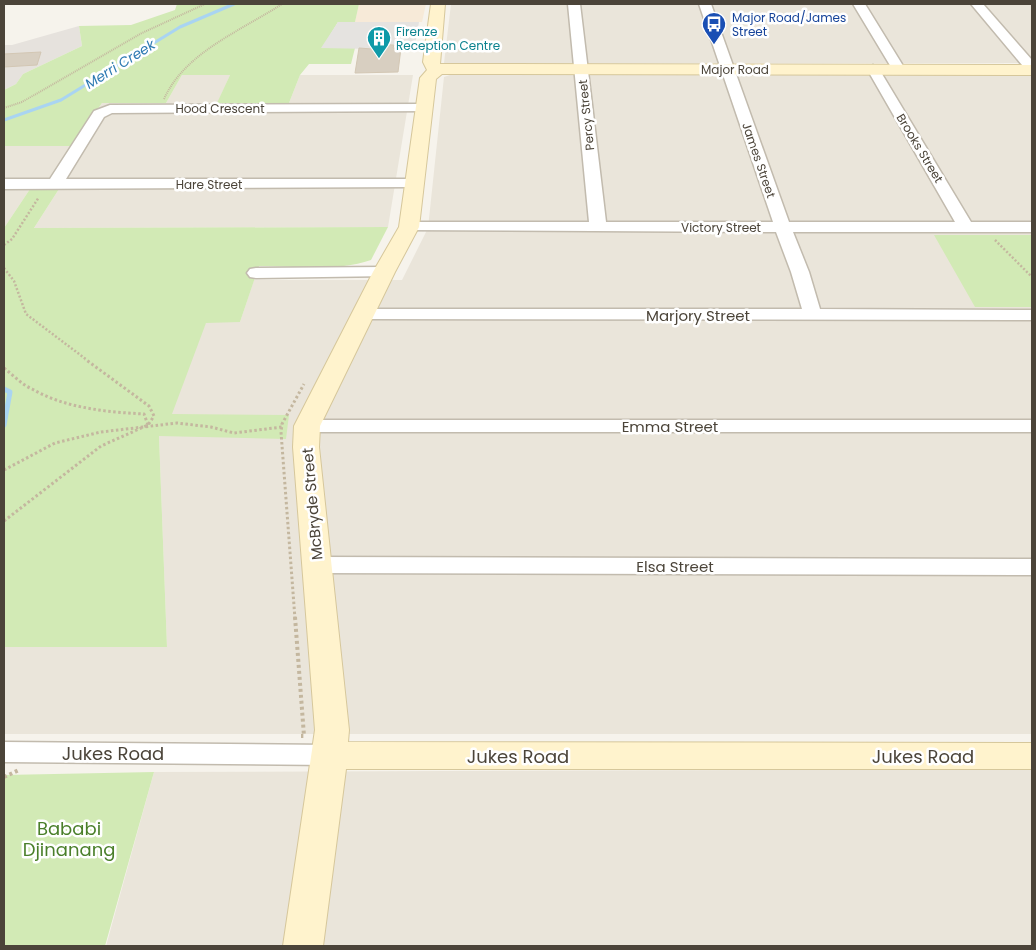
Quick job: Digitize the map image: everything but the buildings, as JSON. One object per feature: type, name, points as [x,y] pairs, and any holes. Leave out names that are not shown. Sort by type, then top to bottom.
[{"type":"street","points":[[438,4],[431,62],[433,67],[438,69]]},
{"type":"street","name":"Percy Street","points":[[574,4],[598,227]]},
{"type":"street","name":"James Street","points":[[705,4],[800,272],[813,315]]},
{"type":"street","points":[[859,4],[898,69]]},
{"type":"street","points":[[977,4],[1028,69],[1032,83]]},
{"type":"street","name":"Major Road","points":[[438,69],[1028,69]]},
{"type":"street","name":"McBryde Street","points":[[303,946],[330,755],[331,713],[306,447],[307,426],[384,272],[409,227],[428,78],[438,69]]},
{"type":"street","name":"Brooks Street","points":[[873,69],[966,227]]},
{"type":"street","name":"Hood Crescent","points":[[51,184],[102,112],[116,108],[424,108]]},
{"type":"street","name":"Hare Street","points":[[4,184],[414,182]]},
{"type":"street","name":"Victory Street","points":[[409,227],[1032,228]]},
{"type":"street","points":[[256,273],[384,272]]},
{"type":"street","name":"Marjory Street","points":[[364,314],[1032,315]]},
{"type":"street","name":"Emma Street","points":[[307,426],[1032,426]]},
{"type":"street","name":"Elsa Street","points":[[317,565],[1032,567]]},
{"type":"street","name":"Jukes Road","points":[[4,752],[330,755],[1032,756]]},
{"type":"path","points":[[4,108],[22,102],[142,33],[204,4]]},
{"type":"path","points":[[160,108],[170,86],[182,70],[222,41],[282,4]]},
{"type":"path","points":[[4,245],[12,239],[51,184]]},
{"type":"path","points":[[985,227],[1016,263],[1032,277]]},
{"type":"path","points":[[4,268],[13,277],[22,308],[30,319],[149,406],[154,416],[148,425],[101,446],[4,522]]},
{"type":"path","points":[[4,368],[34,391],[66,403],[105,412],[144,414],[148,425]]},
{"type":"path","points":[[4,470],[55,443],[101,432],[148,425],[177,423],[211,427],[234,433],[307,426]]},
{"type":"shaded area","points":[[359,4],[426,4],[422,22],[355,22]]},
{"type":"shaded area","points":[[451,4],[1032,4],[1032,63],[444,63]]},
{"type":"shaded area","points":[[338,22],[419,22],[415,45],[373,44],[372,49],[321,48]]},
{"type":"shaded area","points":[[79,26],[82,46],[23,74],[16,84],[4,90],[4,45],[12,45]]},
{"type":"shaded area","points":[[182,75],[230,75],[218,102],[289,103],[300,75],[413,75],[388,227],[34,228],[59,189],[30,189],[4,228],[4,146],[72,146],[102,103],[166,103]]},
{"type":"shaded area","points":[[450,75],[1032,75],[1032,734],[4,734],[4,647],[167,647],[159,436],[206,322],[240,322],[254,280],[402,280],[428,228],[444,77]]},
{"type":"shaded area","points":[[1032,769],[1032,946],[106,946],[154,772]]},
{"type":"green space","points":[[177,4],[359,4],[355,22],[338,22],[322,48],[355,48],[351,64],[309,64],[300,75],[289,103],[217,103],[230,75],[182,75],[166,103],[102,103],[72,146],[4,146],[4,90],[16,84],[23,74],[82,46],[79,26],[131,25],[175,10]]},
{"type":"green space","points":[[30,189],[59,189],[34,228],[388,227],[371,260],[358,264],[330,267],[259,266],[240,322],[206,323],[172,414],[289,415],[286,439],[159,436],[167,647],[4,647],[4,228]]},
{"type":"green space","points":[[934,235],[1032,235],[1032,307],[975,307]]},
{"type":"green space","name":"Bababi Djinanang","points":[[154,772],[105,946],[4,946],[4,775]]},
{"type":"waterway","name":"Merri Creek","points":[[4,120],[61,100],[180,27],[234,4]]},
{"type":"waterway","name":"Merri Creek","points":[[4,389],[10,392],[4,425]]},
{"type":"place","name":"Major Road/James Street","points":[[714,45]]},
{"type":"place","name":"Firenze Reception Centre","points":[[379,59]]}]
